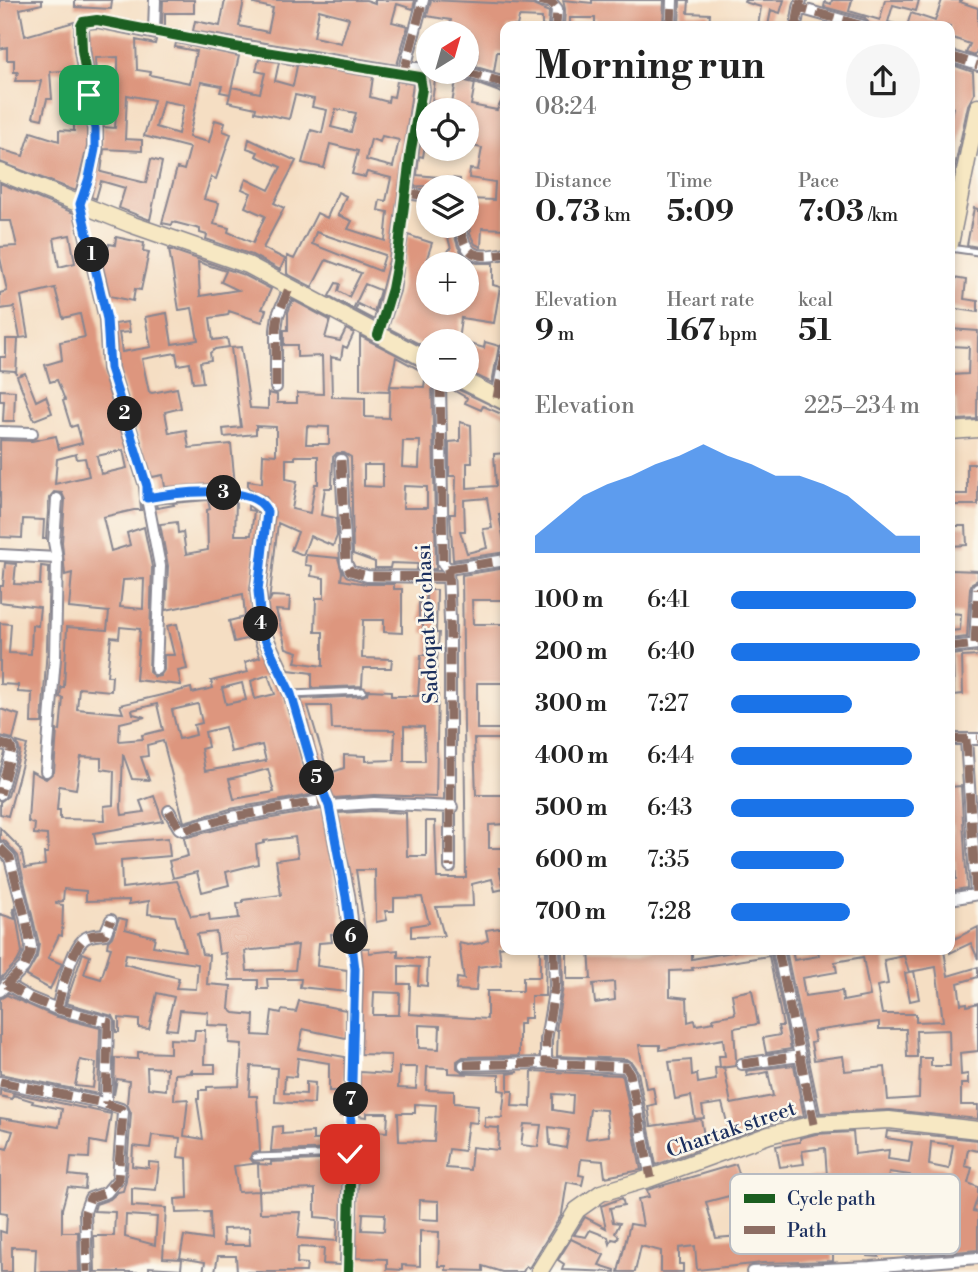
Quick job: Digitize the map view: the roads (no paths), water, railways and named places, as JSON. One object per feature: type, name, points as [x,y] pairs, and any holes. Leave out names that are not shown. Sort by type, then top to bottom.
[{"type":"street","points":[[154,32],[155,0]]},
{"type":"street","points":[[404,72],[423,0]]},
{"type":"street","points":[[539,0],[552,3],[557,9],[556,21]]},
{"type":"street","points":[[671,21],[672,0]]},
{"type":"street","points":[[800,4],[849,21]]},
{"type":"street","points":[[156,669],[160,566],[147,486],[110,368],[107,319],[80,204],[95,149],[95,129],[80,26],[87,20],[97,20],[154,32],[404,72],[420,77],[422,89],[392,289],[378,335]]},
{"type":"street","points":[[955,58],[978,65]]},
{"type":"street","points":[[404,72],[416,70]]},
{"type":"street","points":[[480,76],[500,81]]},
{"type":"street","points":[[955,221],[978,107]]},
{"type":"street","points":[[0,172],[130,224],[248,264],[416,354]]},
{"type":"street","points":[[405,193],[416,194]]},
{"type":"street","points":[[462,238],[464,247],[472,254],[500,254]]},
{"type":"street","points":[[276,387],[278,315],[290,286]]},
{"type":"street","points":[[479,388],[500,399]]},
{"type":"street","name":"Sadoqat koʻchasi","points":[[440,392],[443,563],[448,573],[452,807],[450,867]]},
{"type":"street","points":[[955,431],[978,429]]},
{"type":"street","points":[[0,432],[32,433]]},
{"type":"street","points":[[341,460],[345,563],[350,571],[367,576],[448,573],[500,561]]},
{"type":"street","points":[[147,498],[177,493],[225,493],[257,500],[265,507],[267,518],[258,591],[262,633],[291,694],[310,759],[328,803],[346,897],[355,969],[348,1272]]},
{"type":"street","points":[[46,771],[55,657],[57,558],[54,542],[57,499]]},
{"type":"street","points":[[0,555],[57,558]]},
{"type":"street","points":[[955,646],[977,644],[978,588]]},
{"type":"street","points":[[955,898],[977,894],[966,738]]},
{"type":"street","points":[[955,739],[978,739]]},
{"type":"street","points":[[0,744],[10,746],[12,750],[0,794]]},
{"type":"street","points":[[169,811],[183,830],[232,817],[328,803],[452,807]]},
{"type":"street","points":[[0,848],[10,858],[30,946],[30,954],[24,967],[3,987],[57,1009],[109,1023],[106,1104]]},
{"type":"street","points":[[57,1009],[82,941],[89,936],[105,934],[111,920]]},
{"type":"street","points":[[546,1062],[546,1040],[555,986],[554,955]]},
{"type":"street","points":[[779,955],[814,1124]]},
{"type":"street","points":[[742,1064],[800,1056]]},
{"type":"street","points":[[464,1065],[546,1062],[626,1067],[630,1074],[651,1178]]},
{"type":"street","points":[[0,1082],[106,1104],[123,1112],[118,1179],[111,1189],[90,1198],[85,1212],[87,1272]]},
{"type":"street","name":"Chartak street","points":[[539,1272],[578,1210],[601,1193],[651,1178],[769,1135],[814,1124],[889,1120],[978,1130]]},
{"type":"street","points":[[752,1272],[812,1271],[978,1258]]},
{"type":"lane","points":[[955,247],[978,252]]},
{"type":"lane","points":[[291,694],[363,691]]},
{"type":"lane","points":[[255,1157],[350,1154]]}]
